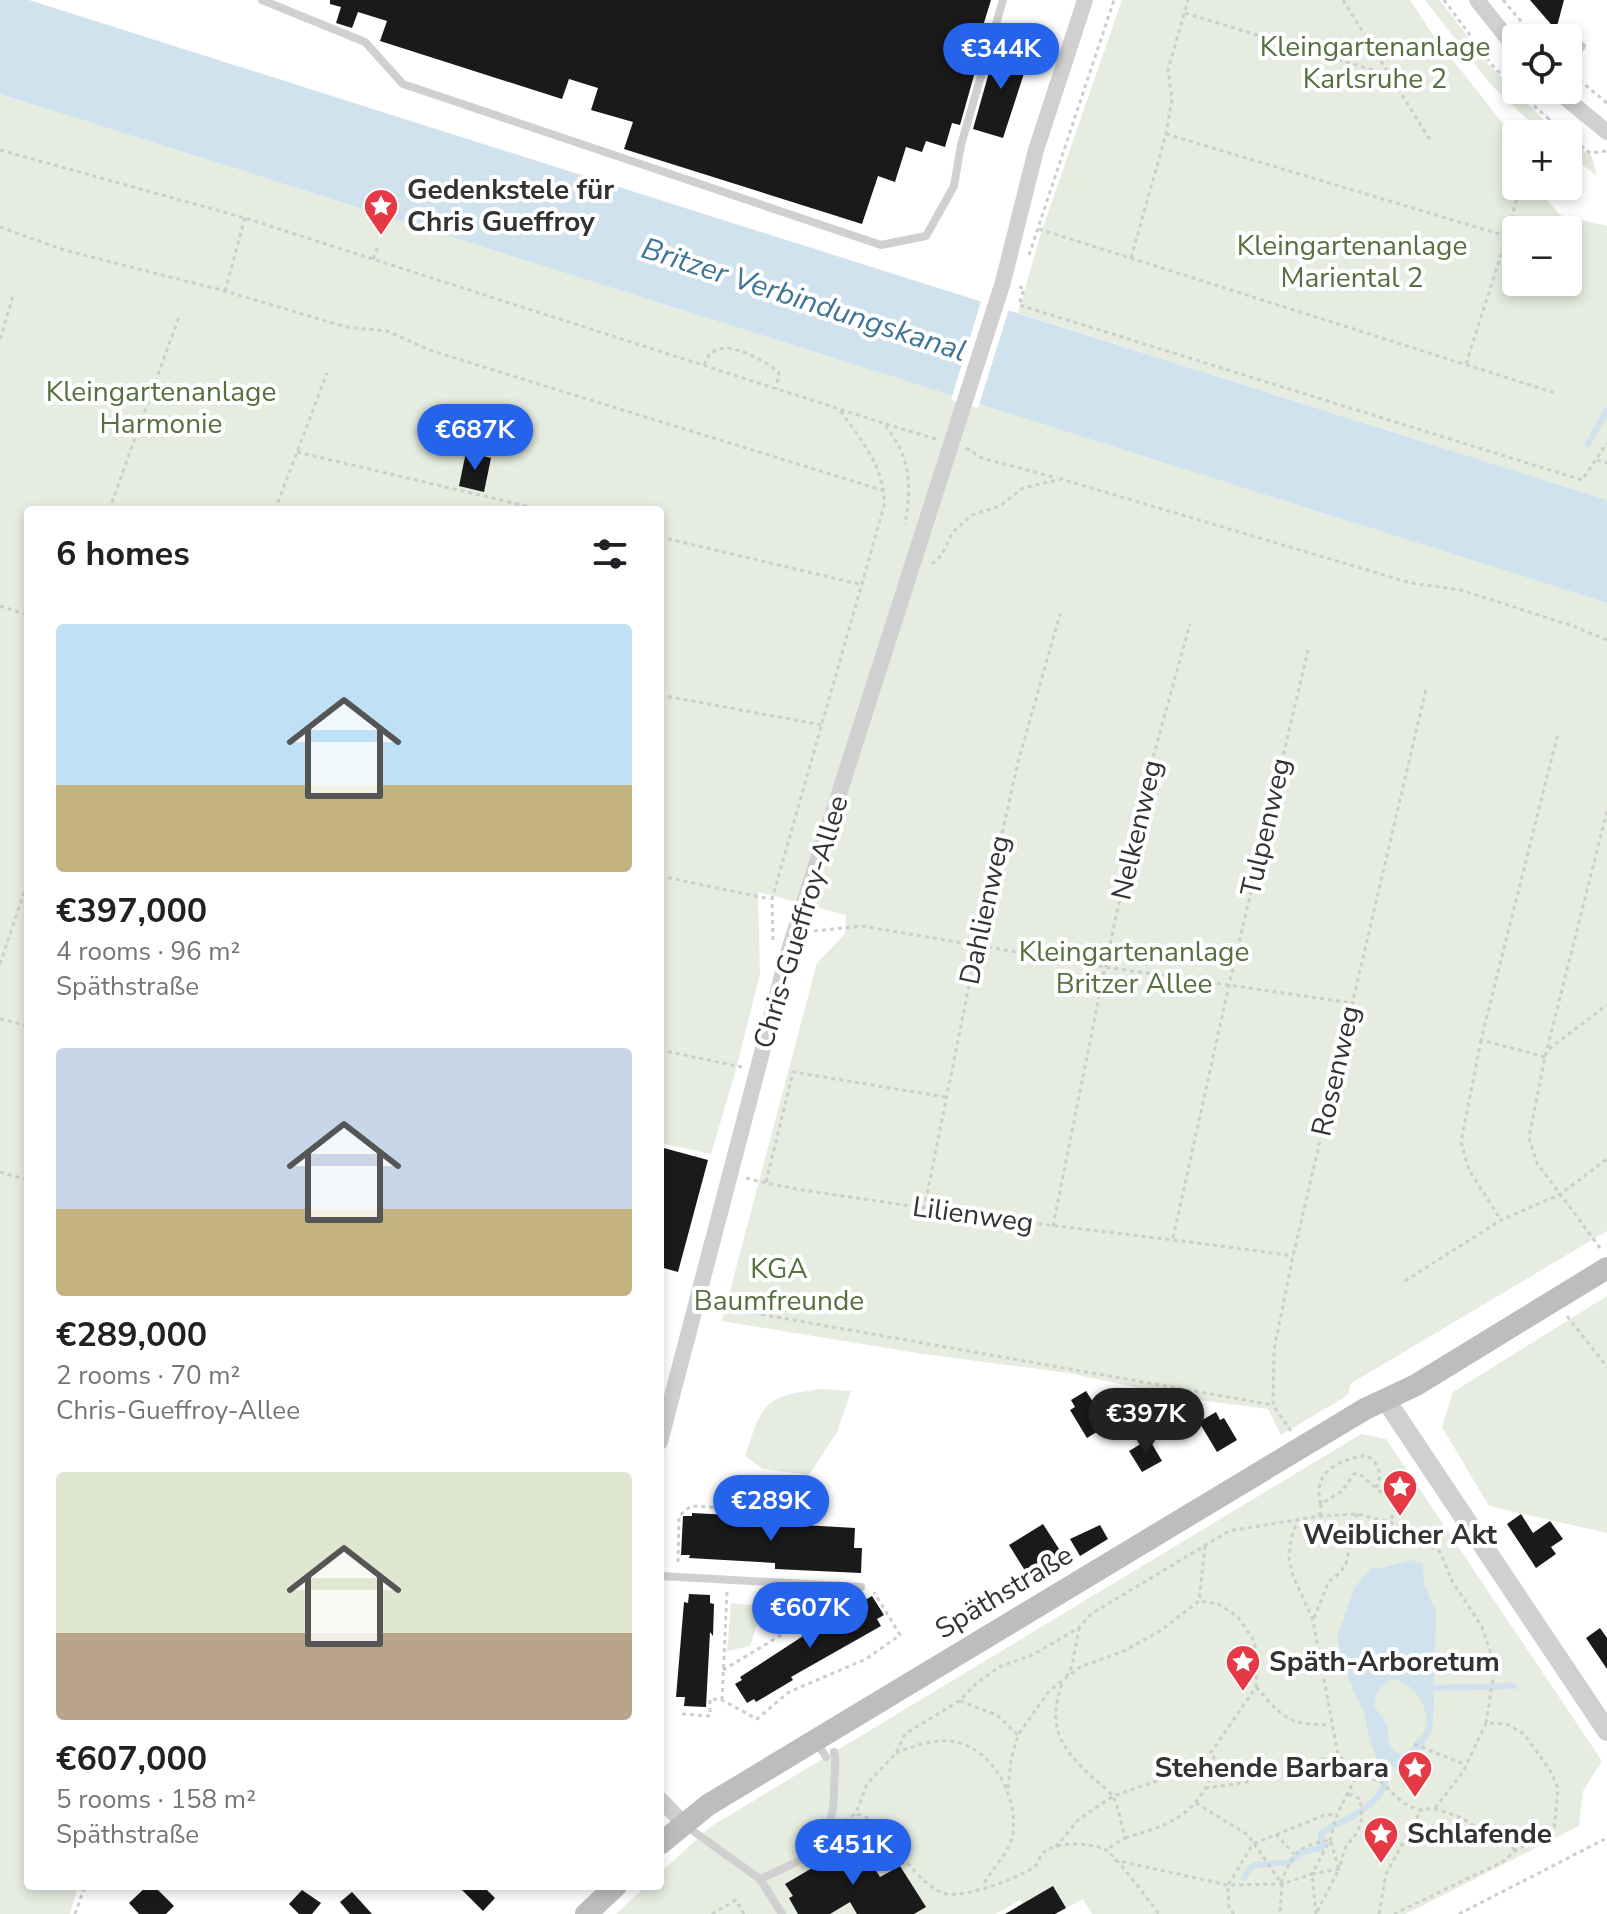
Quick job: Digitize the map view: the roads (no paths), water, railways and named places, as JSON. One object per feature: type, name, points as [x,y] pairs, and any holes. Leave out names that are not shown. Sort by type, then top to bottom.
[{"type":"main road","name":"Späthstraße","points":[[664,1840],[697,1812],[825,1750],[1302,1447],[1385,1399],[1438,1373],[1607,1268]]},
{"type":"main road","points":[[586,1914],[612,1890]]},
{"type":"street","name":"Chris-Gueffroy-Allee","points":[[664,1426],[788,953],[963,409],[997,299],[1036,150],[1085,0]]},
{"type":"street","points":[[1477,0],[1502,31]]},
{"type":"street","points":[[1573,104],[1607,132]]},
{"type":"street","points":[[1385,1399],[1607,1731]]},
{"type":"street","points":[[664,1803],[683,1823]]},
{"type":"lane","points":[[262,0],[365,42],[403,84],[881,245],[926,236],[954,186],[961,145],[1003,0]]},
{"type":"lane","points":[[664,1576],[861,1587]]},
{"type":"lane","points":[[760,1879],[802,1860],[824,1842],[833,1807],[825,1750]]},
{"type":"lane","points":[[683,1823],[760,1879],[782,1914]]},
{"type":"water","name":"Britzer Verbindungskanal","points":[[0,0],[29,0],[1607,500],[1607,603],[0,94]]},
{"type":"water","points":[[1412,1560],[1423,1564],[1424,1585],[1436,1611],[1431,1733],[1418,1755],[1397,1768],[1378,1761],[1337,1637],[1355,1587],[1371,1568]],"holes":[[[1391,1679],[1398,1680],[1416,1693],[1424,1706],[1427,1721],[1424,1731],[1411,1748],[1399,1755],[1389,1745],[1388,1726],[1374,1706],[1378,1690]]]},
{"type":"waterway","points":[[1588,444],[1607,410]]},
{"type":"waterway","points":[[1435,1688],[1514,1686]]},
{"type":"waterway","points":[[1244,1878],[1255,1865],[1290,1862],[1302,1852],[1322,1848],[1321,1834],[1356,1815],[1376,1798],[1385,1783],[1388,1766]]},
{"type":"place","name":"Gedenkstele für Chris Gueffroy","points":[[381,237]]},
{"type":"place","name":"Weiblicher Akt","points":[[1400,1518]]},
{"type":"place","name":"Späth-Arboretum","points":[[1243,1693]]},
{"type":"place","name":"Stehende Barbara","points":[[1415,1799]]},
{"type":"place","name":"Schlafende","points":[[1381,1865]]},
{"type":"park label","name":"Kleingartenanlage Karlsruhe 2","points":[[1375,63]]},
{"type":"park label","name":"Kleingartenanlage Mariental 2","points":[[1352,262]]},
{"type":"park label","name":"Kleingartenanlage Harmonie","points":[[161,408]]},
{"type":"park label","name":"Kleingartenanlage Britzer Allee","points":[[1134,968]]},
{"type":"park label","name":"KGA Baumfreunde","points":[[779,1285]]}]
